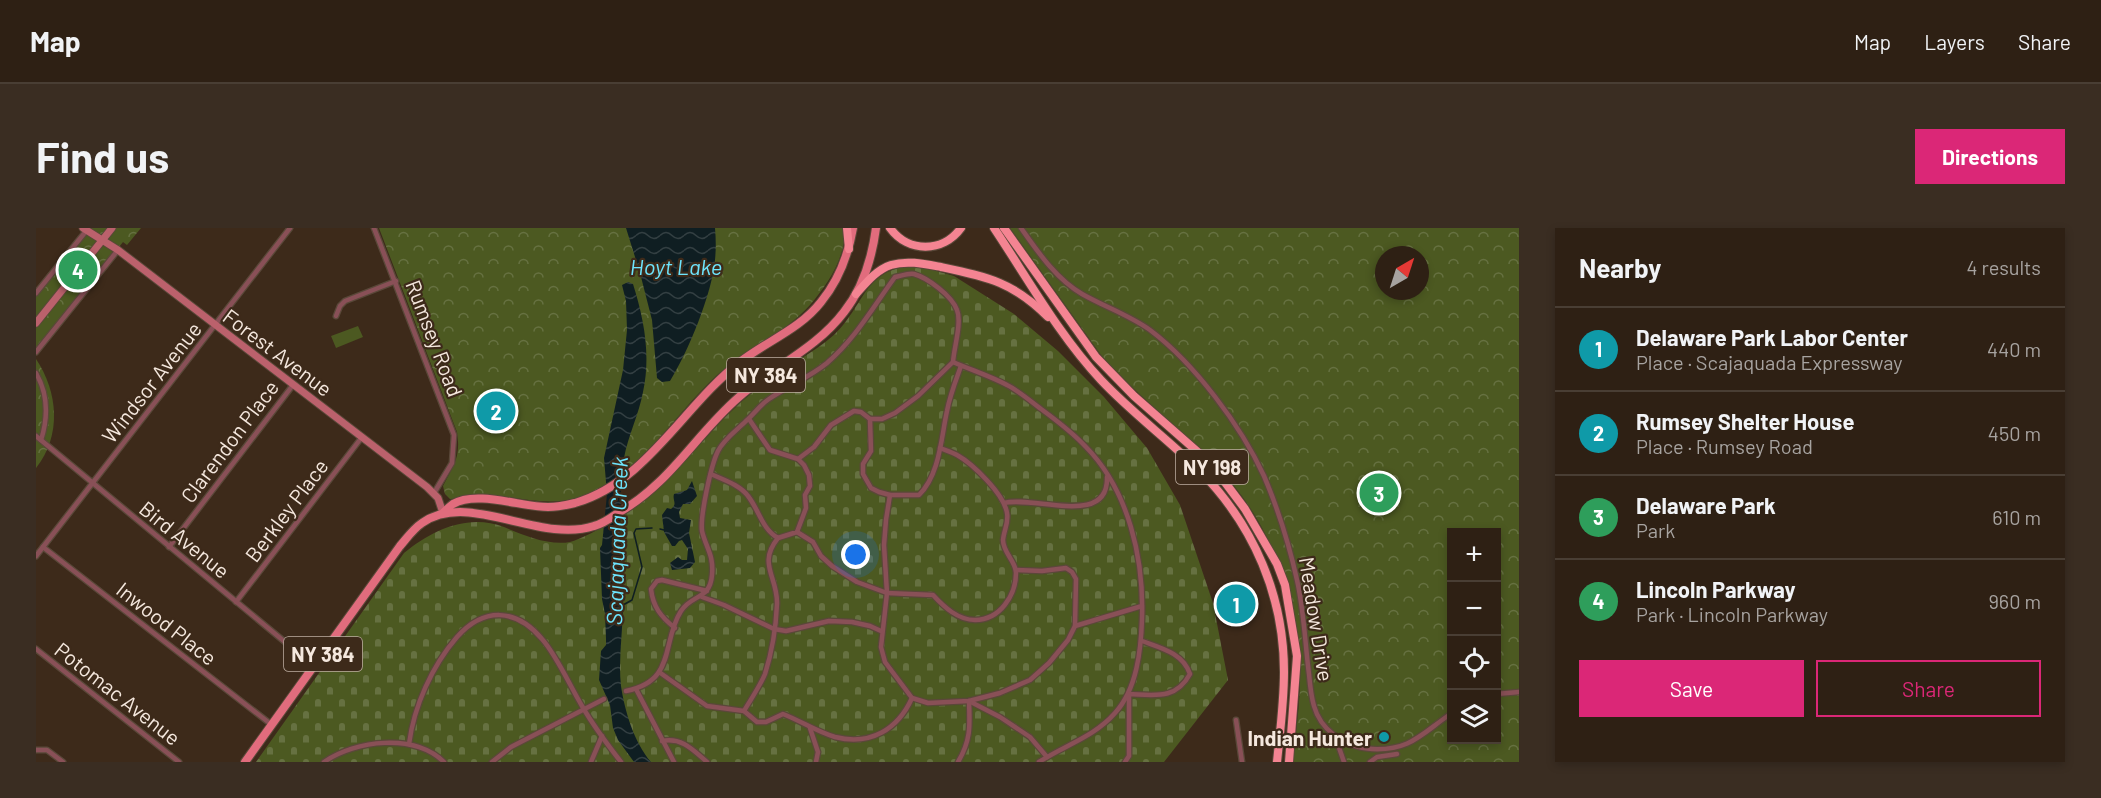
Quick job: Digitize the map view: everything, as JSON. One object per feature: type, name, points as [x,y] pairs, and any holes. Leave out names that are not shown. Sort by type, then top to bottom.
[{"type":"highway","points":[[848,228],[849,249]]},
{"type":"highway","points":[[890,228],[911,245],[929,247],[951,240],[961,228]]},
{"type":"highway","name":"NY 198","points":[[994,228],[1087,365],[1117,396],[1200,470],[1230,505],[1258,550],[1273,591],[1283,648],[1284,698],[1277,762]]},
{"type":"highway","name":"NY 198","points":[[1004,228],[1095,357],[1218,473],[1245,509],[1277,564],[1285,585],[1297,656],[1289,762]]},
{"type":"highway","points":[[856,294],[873,276],[892,265],[907,262],[930,265],[988,277],[1004,284],[1034,303],[1065,335]]},
{"type":"main road","name":"NY 384","points":[[443,513],[454,503],[461,501],[480,499],[549,507],[575,503],[600,493],[630,472],[662,442],[726,373],[805,319],[819,305],[840,272],[849,249],[853,228]]},
{"type":"main road","name":"NY 384","points":[[245,762],[411,532],[430,517],[443,513],[483,514],[555,530],[572,530],[597,526],[628,507],[668,475],[737,398],[768,373],[821,338],[846,310],[856,294],[870,260],[876,228]]},
{"type":"street","points":[[36,323],[112,228]]},
{"type":"street","name":"Windsor Avenue","points":[[36,556],[290,228]]},
{"type":"street","name":"Rumsey Road","points":[[374,228],[454,435],[452,463],[434,494]]},
{"type":"street","name":"Meadow Drive","points":[[1021,228],[1047,264],[1067,284],[1083,295],[1130,317],[1151,331],[1173,351],[1222,405],[1241,434],[1263,475],[1277,508],[1291,556],[1302,604],[1314,706],[1323,724],[1335,736],[1354,746],[1394,749],[1421,736],[1447,716]]},
{"type":"street","points":[[36,293],[86,229]]},
{"type":"street","name":"Forest Avenue","points":[[86,229],[118,250],[434,494],[443,513]]},
{"type":"street","points":[[36,352],[118,250]]},
{"type":"street","points":[[626,691],[636,689],[652,680],[659,672],[668,654],[682,610],[707,591],[712,576],[712,556],[703,533],[701,520],[718,450],[732,433],[767,400],[826,364],[843,348],[895,277],[912,273],[931,282],[958,310],[953,362],[918,396],[895,413],[882,419],[870,419],[861,412],[854,411],[831,425],[814,447],[798,459]]},
{"type":"street","points":[[336,316],[345,301],[396,281]]},
{"type":"street","points":[[953,362],[1008,386],[1059,422],[1087,448],[1107,474],[1127,514],[1138,555],[1142,641],[1129,694],[1129,756],[1125,762]]},
{"type":"street","points":[[870,419],[871,451],[863,464],[863,474],[871,488],[890,495],[919,495],[927,487],[940,448],[947,409],[961,366]]},
{"type":"street","points":[[36,373],[44,393],[46,410],[45,428],[41,440]]},
{"type":"street","name":"Clarendon Place","points":[[169,547],[293,385]]},
{"type":"street","points":[[749,419],[770,450],[798,459],[809,476],[810,486],[805,495],[806,508],[797,532]]},
{"type":"street","name":"Bird Avenue","points":[[36,436],[314,666]]},
{"type":"street","name":"Berkley Place","points":[[236,602],[362,438]]},
{"type":"street","points":[[744,711],[764,676],[774,629],[776,587],[770,573],[768,558],[770,548],[778,538],[797,532],[813,542],[832,566],[857,582],[887,593],[933,595],[945,608],[959,616],[975,620],[992,616],[1006,604],[1015,588],[1016,570],[1006,553],[1003,540],[1008,515],[1004,503],[977,471],[957,455],[940,448]]},
{"type":"street","points":[[711,474],[731,483],[747,494],[769,533],[778,538]]},
{"type":"street","points":[[1004,503],[1020,501],[1059,506],[1090,505],[1098,501],[1105,493],[1107,474]]},
{"type":"street","points":[[890,495],[884,545],[887,593],[881,631],[881,648],[885,662],[912,698],[928,703],[969,701],[1000,693],[1030,680],[1068,640],[1075,626],[1076,579],[1072,572],[1066,568],[1042,571],[1016,570]]},
{"type":"street","name":"Inwood Place","points":[[43,547],[272,724]]},
{"type":"street","points":[[675,628],[660,615],[652,600],[653,585],[662,580],[707,591]]},
{"type":"street","points":[[702,597],[774,629],[786,631],[829,621],[852,622],[881,631]]},
{"type":"street","points":[[1075,626],[1142,606]]},
{"type":"street","points":[[409,744],[411,729],[426,687],[452,643],[467,626],[483,616],[500,614],[516,618],[531,627],[544,640],[583,709],[621,762]]},
{"type":"street","points":[[1129,694],[1173,693],[1184,685],[1190,674],[1186,663],[1168,650],[1142,641]]},
{"type":"street","name":"Potomac Avenue","points":[[36,649],[180,762]]},
{"type":"street","points":[[659,672],[707,706],[744,711],[758,722],[766,722],[783,714],[810,728],[837,737],[856,740],[877,735],[893,726],[905,713],[912,698]]},
{"type":"street","points":[[636,689],[674,762]]},
{"type":"street","points":[[1501,694],[1519,692]]},
{"type":"street","points":[[1040,762],[1096,730],[1115,713],[1129,694]]},
{"type":"street","points":[[492,762],[511,747],[604,699]]},
{"type":"street","points":[[969,701],[1000,717],[1030,737],[1047,757]]},
{"type":"street","points":[[958,762],[967,746],[970,721],[969,701]]},
{"type":"street","points":[[1236,720],[1242,762]]},
{"type":"street","points":[[810,728],[818,752],[816,762]]},
{"type":"street","points":[[591,762],[602,736]]},
{"type":"street","points":[[1335,736],[1344,762]]},
{"type":"street","points":[[662,741],[671,739],[683,742],[708,762]]},
{"type":"street","points":[[324,762],[344,751],[378,745],[409,744],[426,748],[444,762]]},
{"type":"street","points":[[36,750],[47,750],[63,762]]},
{"type":"street","points":[[1370,762],[1377,757],[1396,754]]},
{"type":"green space","points":[[92,228],[141,228],[127,245],[123,242],[36,350],[36,296]]},
{"type":"green space","points":[[379,228],[845,228],[845,239],[835,270],[810,305],[788,325],[716,376],[640,458],[605,485],[585,495],[558,501],[491,495],[450,499],[445,494],[443,486],[457,455],[457,432]]},
{"type":"green space","points":[[1010,228],[1519,228],[1519,762],[1293,762],[1300,690],[1298,639],[1286,583],[1276,556],[1249,506],[1232,483],[1199,448],[1101,355]]},
{"type":"green space","points":[[909,266],[954,276],[1014,314],[1058,351],[1104,397],[1147,448],[1180,505],[1213,603],[1228,680],[1164,762],[256,762],[404,553],[438,531],[464,523],[491,523],[536,539],[562,543],[578,539],[603,527],[624,515],[660,486],[746,398],[835,334],[873,283],[882,275],[894,269]]},
{"type":"green space","points":[[358,326],[363,337],[336,348],[331,336]]},
{"type":"green space","points":[[36,359],[49,385],[54,414],[50,442],[36,468]]},
{"type":"water","name":"Hoyt Lake","points":[[626,228],[715,228],[715,260],[704,306],[684,355],[670,381],[662,382],[657,378],[652,320]]},
{"type":"water","name":"Scajaquada Creek","points":[[628,282],[633,284],[640,310],[645,337],[646,364],[641,400],[624,458],[622,476],[623,604],[620,676],[631,726],[651,762],[634,762],[618,740],[613,728],[610,705],[599,680],[601,651],[606,645],[600,548],[607,494],[604,458],[623,370],[627,330],[626,301],[622,285]]},
{"type":"water","points":[[692,481],[697,496],[690,504],[683,504],[679,512],[680,518],[691,520],[689,533],[695,562],[690,568],[672,570],[670,563],[678,557],[687,560],[688,549],[682,540],[672,546],[664,532],[662,515],[667,508],[671,509],[674,505],[674,494],[687,490]]},
{"type":"waterway","name":"Scajaquada Creek","points":[[623,605],[632,600],[642,567],[634,533],[636,529],[652,528]]},
{"type":"waterway","points":[[660,529],[664,530]]},
{"type":"place","name":"Lincoln Parkway","points":[[78,270]]},
{"type":"place","name":"Rumsey Shelter House","points":[[496,411]]},
{"type":"place","name":"Delaware Park","points":[[1379,493]]},
{"type":"place","name":"Delaware Park Labor Center","points":[[1236,604]]},
{"type":"place","name":"Indian Hunter","points":[[1384,737]]}]
